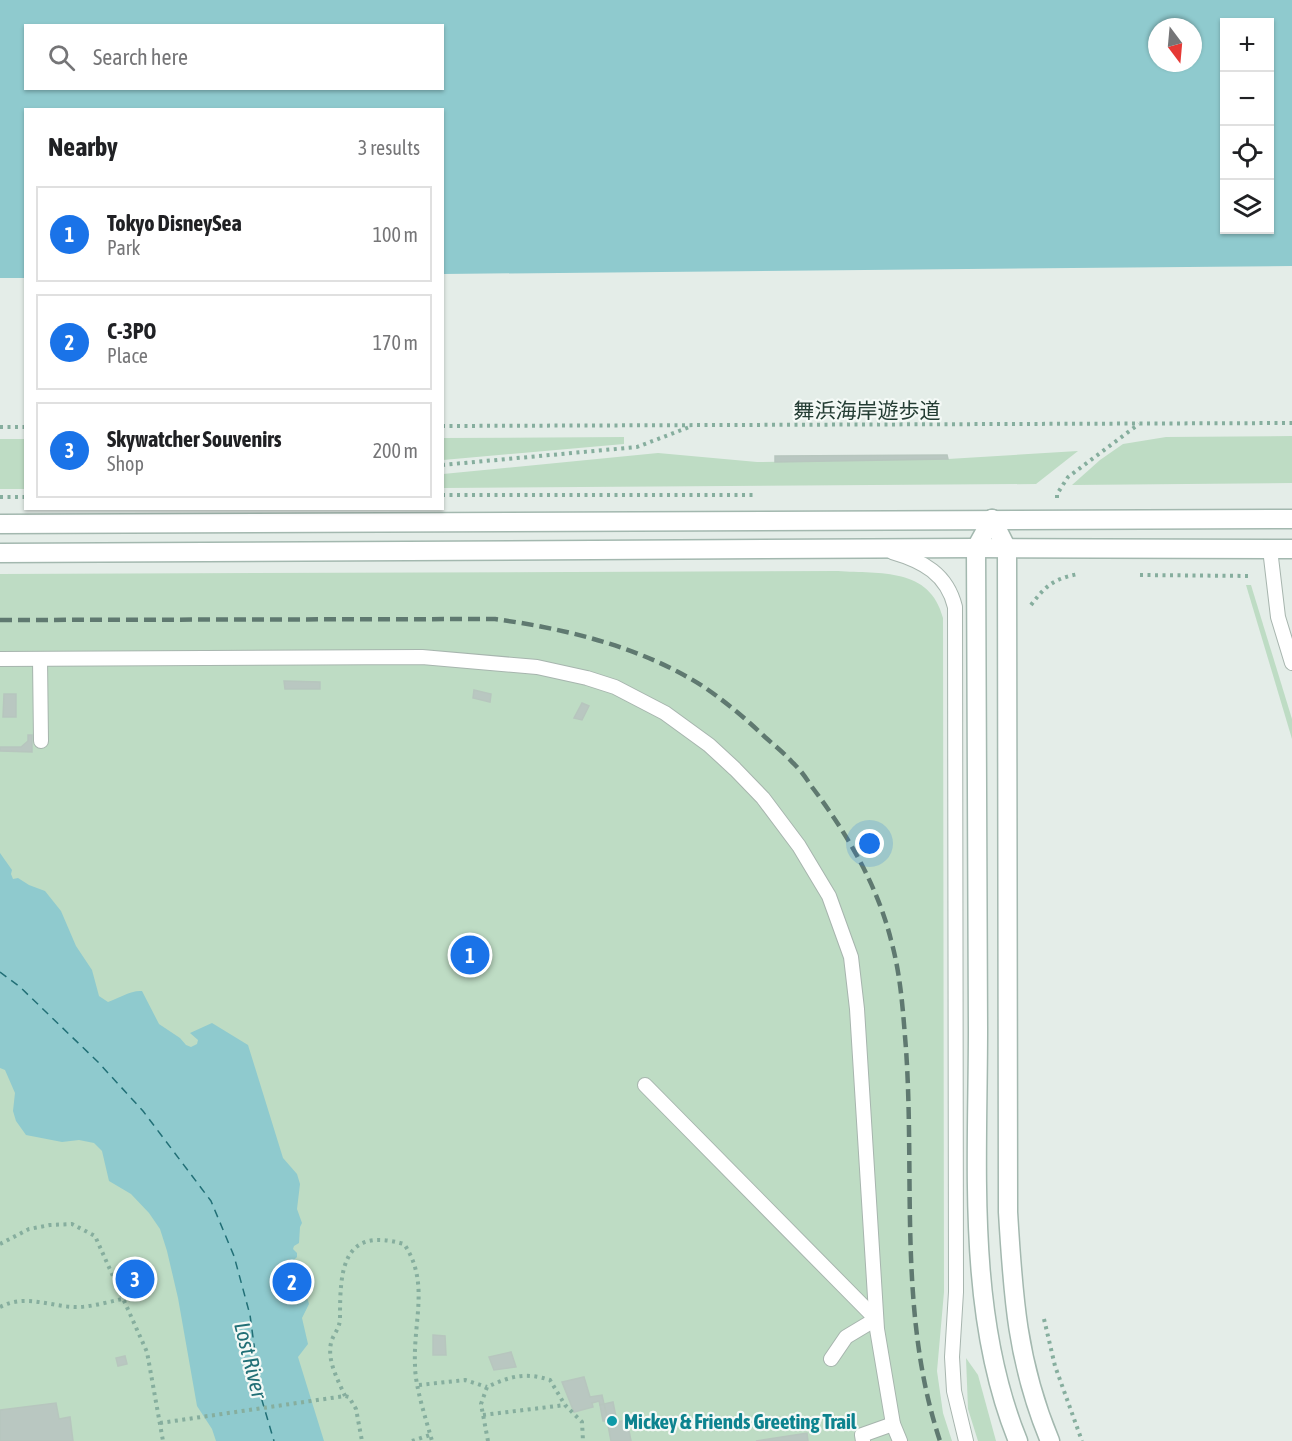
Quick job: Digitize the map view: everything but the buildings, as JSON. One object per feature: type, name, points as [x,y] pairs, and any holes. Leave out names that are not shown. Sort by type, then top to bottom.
[{"type":"street","points":[[992,519],[976,548],[979,1208],[987,1325],[1004,1408],[1017,1441]]},
{"type":"street","points":[[992,519],[1007,549],[1008,1212],[1017,1325],[1023,1362],[1034,1400],[1050,1441]]},
{"type":"street","points":[[0,524],[1292,519]]},
{"type":"street","points":[[0,553],[976,548],[1292,549]]},
{"type":"lane","points":[[883,549],[916,559],[934,572],[951,592],[955,607],[956,1292],[952,1357],[954,1391],[966,1441]]},
{"type":"lane","points":[[1270,549],[1278,617],[1289,640],[1292,663]]},
{"type":"lane","points":[[0,659],[422,657],[537,667],[615,687],[665,713],[709,745],[763,798],[799,846],[829,896],[850,957],[857,1009],[876,1319],[893,1424],[900,1441]]},
{"type":"lane","points":[[40,659],[41,741]]},
{"type":"lane","points":[[645,1085],[876,1319]]},
{"type":"lane","points":[[831,1359],[846,1337],[876,1319]]},
{"type":"lane","points":[[863,1441],[862,1435],[893,1424]]},
{"type":"path","name":"舞浜海岸遊歩道","points":[[444,426],[1292,423]]},
{"type":"path","points":[[1068,477],[1139,424]]},
{"type":"path","points":[[444,465],[637,447],[695,425]]},
{"type":"path","points":[[0,427],[24,427]]},
{"type":"path","points":[[0,497],[24,497]]},
{"type":"path","points":[[1030,613],[1031,605],[1043,589],[1058,579],[1078,574],[1090,574]]},
{"type":"path","points":[[1136,575],[1273,576]]},
{"type":"path","points":[[0,1244],[29,1229],[50,1225],[72,1224],[95,1236],[147,1352],[163,1441]]},
{"type":"path","points":[[362,1441],[356,1409],[349,1397],[345,1396],[331,1364],[331,1343],[338,1332],[340,1320],[339,1300],[343,1270],[353,1249],[368,1240],[379,1238],[404,1244],[417,1268],[419,1281],[415,1366],[432,1441]]},
{"type":"path","points":[[0,1307],[25,1300],[81,1307],[122,1299]]},
{"type":"path","points":[[1043,1316],[1055,1366],[1082,1441]]},
{"type":"path","points":[[419,1385],[465,1380],[487,1387],[510,1376],[536,1375],[550,1380],[565,1405],[582,1422],[583,1441]]},
{"type":"path","points":[[487,1387],[481,1404],[488,1441]]},
{"type":"path","points":[[160,1423],[332,1400],[345,1396]]},
{"type":"path","points":[[483,1415],[565,1405]]},
{"type":"path","points":[[412,1441],[430,1435]]},
{"type":"green space","points":[[1292,436],[1292,483],[1072,485],[1100,460],[1123,444],[1166,437]]},
{"type":"green space","points":[[624,437],[624,444],[444,460],[444,438]]},
{"type":"green space","points":[[0,439],[24,439],[24,489],[0,489]]},
{"type":"green space","points":[[1078,451],[1036,484],[444,488],[444,474],[658,453],[757,462],[948,459]]},
{"type":"green space","points":[[838,571],[901,576],[915,582],[927,590],[936,601],[943,618],[944,1292],[937,1371],[943,1413],[952,1441],[0,1441],[0,574]]},
{"type":"green space","points":[[1246,585],[1251,585],[1292,719],[1292,739]]},
{"type":"green space","points":[[966,1358],[978,1375],[996,1441],[978,1441],[968,1409]]},
{"type":"water","points":[[0,0],[1292,0],[1292,266],[444,274],[444,108],[24,108],[24,278],[0,278]]},
{"type":"water","name":"Lost River","points":[[0,853],[12,870],[13,879],[18,878],[45,891],[61,911],[76,946],[92,970],[99,996],[108,1002],[129,993],[142,991],[159,1024],[191,1047],[197,1044],[198,1040],[190,1033],[212,1023],[248,1045],[283,1158],[297,1174],[300,1184],[297,1209],[302,1223],[299,1243],[293,1249],[297,1257],[293,1261],[296,1268],[300,1270],[309,1304],[302,1318],[308,1344],[298,1357],[324,1441],[216,1441],[212,1429],[197,1406],[178,1298],[160,1229],[131,1194],[109,1181],[102,1151],[94,1143],[79,1140],[62,1142],[26,1135],[16,1121],[13,1111],[15,1093],[5,1070],[0,1068]]},
{"type":"ferry route","points":[[0,972],[20,987],[98,1062],[143,1111],[211,1201],[234,1256],[250,1315],[261,1397],[274,1441]]},
{"type":"railway","points":[[0,620],[495,619],[576,634],[630,651],[680,673],[704,687],[743,717],[798,768],[837,822],[869,879],[891,940],[903,1008],[906,1049],[913,1296],[918,1345],[927,1393],[940,1441]]},
{"type":"place","name":"Tokyo DisneySea","points":[[470,955]]},
{"type":"place","name":"Skywatcher Souvenirs","points":[[135,1279]]},
{"type":"place","name":"C-3PO","points":[[292,1282]]},
{"type":"place","name":"Mickey & Friends Greeting Trail","points":[[612,1421]]}]
